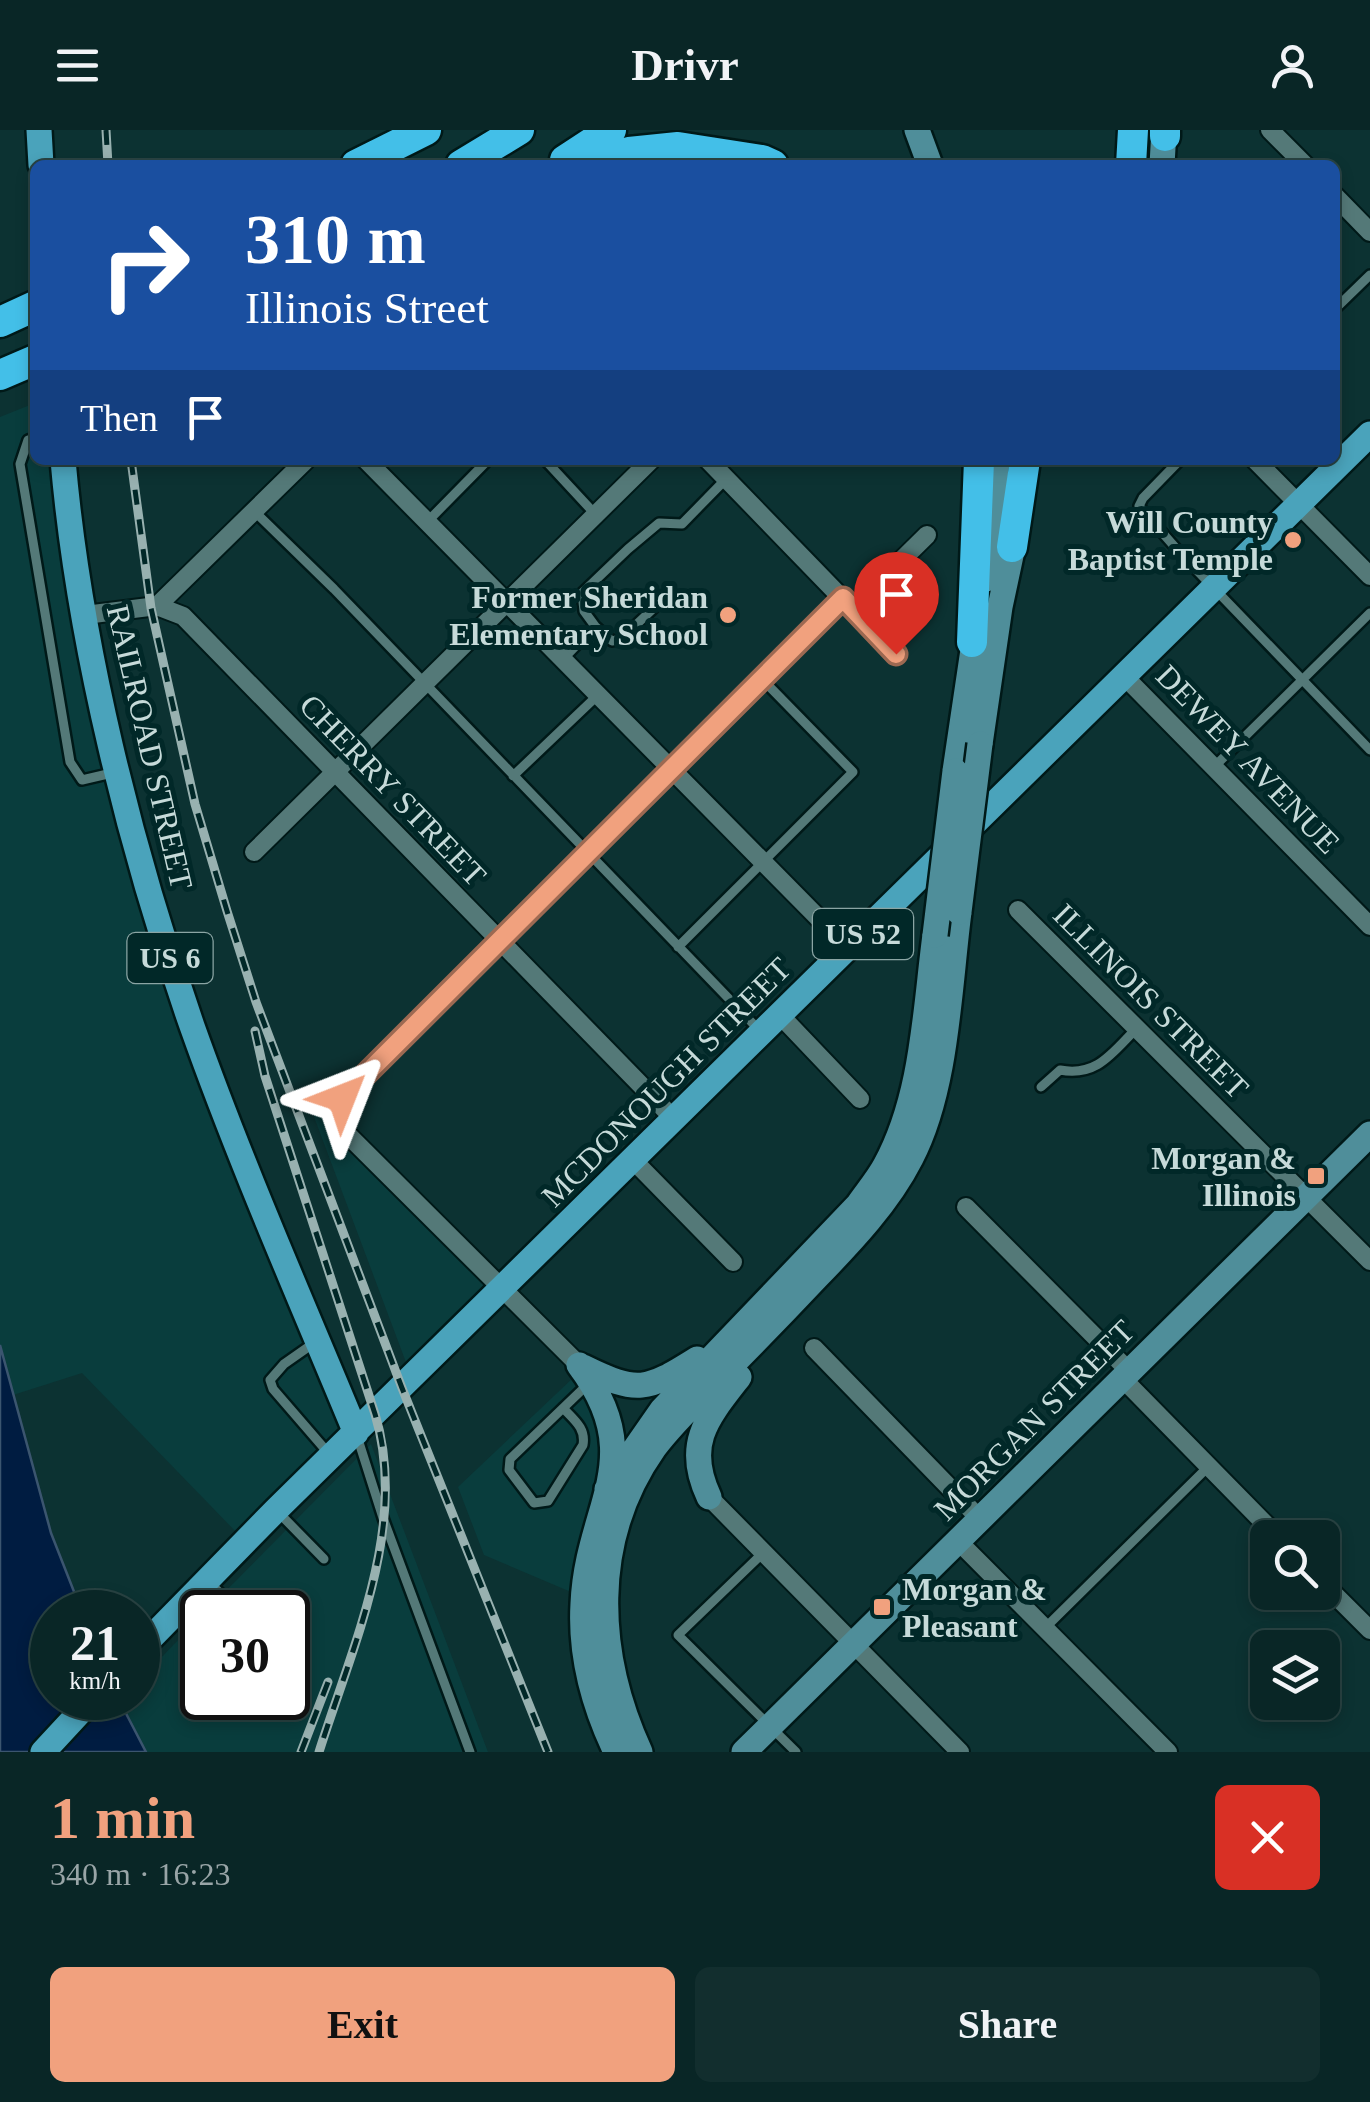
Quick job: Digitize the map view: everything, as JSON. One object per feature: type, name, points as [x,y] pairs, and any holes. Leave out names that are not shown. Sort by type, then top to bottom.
[{"type":"highway","points":[[342,160],[388,130]]},
{"type":"highway","points":[[366,160],[426,130]]},
{"type":"highway","points":[[469,160],[518,130]]},
{"type":"highway","points":[[566,160],[611,130]]},
{"type":"highway","points":[[1131,160],[1133,130]]},
{"type":"highway","points":[[596,160],[678,147],[762,160]]},
{"type":"highway","points":[[0,322],[30,308]]},
{"type":"highway","points":[[0,375],[30,362]]},
{"type":"highway","points":[[0,390],[30,380]]},
{"type":"highway","points":[[972,642],[979,465]]},
{"type":"highway","points":[[1012,547],[1024,465]]},
{"type":"main road","points":[[40,130],[41,160]]},
{"type":"main road","name":"MCDONOUGH STREET","points":[[1340,463],[1370,434]]},
{"type":"main road","name":"RAILROAD STREET","points":[[63,465],[68,524],[118,772],[161,929],[192,1026],[356,1433]]},
{"type":"main road","name":"MCDONOUGH STREET","points":[[160,1628],[1338,465]]},
{"type":"main road","points":[[43,1752],[73,1720]]},
{"type":"street","points":[[916,130],[928,160]]},
{"type":"street","points":[[1270,130],[1299,160]]},
{"type":"street","points":[[1340,201],[1370,232]]},
{"type":"street","points":[[85,615],[157,606],[301,465]]},
{"type":"street","points":[[371,465],[848,948]]},
{"type":"street","points":[[254,852],[645,465]]},
{"type":"street","points":[[713,465],[896,654]]},
{"type":"street","points":[[607,1489],[662,1410],[858,1204],[885,1166],[905,1118],[917,1063],[972,642],[992,536],[997,465]]},
{"type":"street","points":[[960,1752],[709,1497],[700,1478],[696,1448],[710,1416],[885,1200],[912,1156],[932,1102],[980,744],[1012,547],[1038,465]]},
{"type":"street","points":[[1260,465],[1370,576]]},
{"type":"street","points":[[616,1752],[599,1718],[586,1662],[582,1605],[589,1552],[613,1464],[614,1437],[598,1390],[348,1135],[339,1115],[342,1098],[761,678],[927,535]]},
{"type":"street","name":"CHERRY STREET","points":[[157,606],[182,616],[674,1119]]},
{"type":"street","name":"DEWEY AVENUE","points":[[1124,676],[1370,926]]},
{"type":"street","name":"ILLINOIS STREET","points":[[1018,910],[1370,1261]]},
{"type":"street","points":[[771,1024],[860,1099]]},
{"type":"street","name":"MORGAN STREET","points":[[744,1752],[1370,1134]]},
{"type":"street","points":[[633,1160],[733,1262]]},
{"type":"street","points":[[966,1207],[1262,1520]]},
{"type":"street","points":[[640,1752],[622,1712],[608,1662],[605,1586],[613,1534],[654,1449],[850,1244]]},
{"type":"street","points":[[585,1373],[636,1388],[663,1380],[699,1358],[776,1292]]},
{"type":"street","points":[[814,1348],[980,1519]]},
{"type":"street","points":[[958,1541],[1168,1752]]},
{"type":"street","points":[[1340,1600],[1370,1630]]},
{"type":"lane","points":[[1340,304],[1370,274]]},
{"type":"lane","points":[[30,439],[20,464],[70,762],[82,780],[118,772]]},
{"type":"lane","points":[[427,522],[483,465]]},
{"type":"lane","points":[[550,465],[596,515]]},
{"type":"lane","points":[[1175,465],[1142,498],[1139,506],[1370,750]]},
{"type":"lane","points":[[656,606],[621,639],[612,641],[584,611],[582,593],[628,548],[660,524],[682,524],[726,479]]},
{"type":"lane","points":[[254,511],[678,947],[771,1024]]},
{"type":"lane","points":[[1214,767],[1370,613]]},
{"type":"lane","points":[[563,660],[595,626]]},
{"type":"lane","points":[[678,947],[853,772],[761,678]]},
{"type":"lane","points":[[513,776],[598,695]]},
{"type":"lane","points":[[1041,1088],[1060,1070],[1076,1073],[1098,1066],[1136,1029]]},
{"type":"lane","points":[[318,1340],[270,1380],[273,1389],[331,1457]]},
{"type":"lane","points":[[564,1408],[581,1427],[583,1446],[548,1501],[534,1503],[509,1470],[510,1460],[564,1408],[585,1373]]},
{"type":"lane","points":[[356,1433],[383,1518],[470,1752]]},
{"type":"lane","points":[[1044,1628],[1209,1466]]},
{"type":"lane","points":[[276,1510],[324,1559]]},
{"type":"lane","points":[[764,1552],[678,1636],[796,1752]]},
{"type":"lane","points":[[207,1580],[217,1590]]},
{"type":"shaded area","points":[[30,405],[30,465],[55,465],[106,758],[344,1433],[239,1535],[82,1373],[13,1395],[0,1345],[0,417]]},
{"type":"shaded area","points":[[307,1098],[494,1288],[410,1373]]},
{"type":"shaded area","points":[[0,1345],[51,1533],[73,1590],[30,1590],[30,1720],[129,1720],[146,1752],[0,1752]]},
{"type":"shaded area","points":[[573,1378],[593,1396],[605,1469],[586,1517],[571,1592],[484,1555],[458,1487]]},
{"type":"shaded area","points":[[371,1444],[488,1752],[146,1752],[130,1720],[160,1720],[160,1659],[180,1638],[180,1720],[310,1720],[310,1590],[227,1590]]},
{"type":"railway","points":[[106,130],[108,160]]},
{"type":"railway","points":[[132,465],[151,608],[195,804],[256,1002],[402,1388],[548,1752]]},
{"type":"railway","points":[[255,1031],[265,1076],[375,1414],[384,1456],[385,1499],[372,1586],[319,1752]]},
{"type":"railway","points":[[301,1752],[328,1682]]},
{"type":"place","name":"Will County Baptist Temple","points":[[1293,540]]},
{"type":"place","name":"Former Sheridan Elementary School","points":[[728,615]]},
{"type":"place","name":"Morgan & Illinois","points":[[1316,1176]]},
{"type":"place","name":"Morgan & Pleasant","points":[[882,1607]]},
{"type":"route","points":[[342,1098],[843,598],[896,654]]}]
